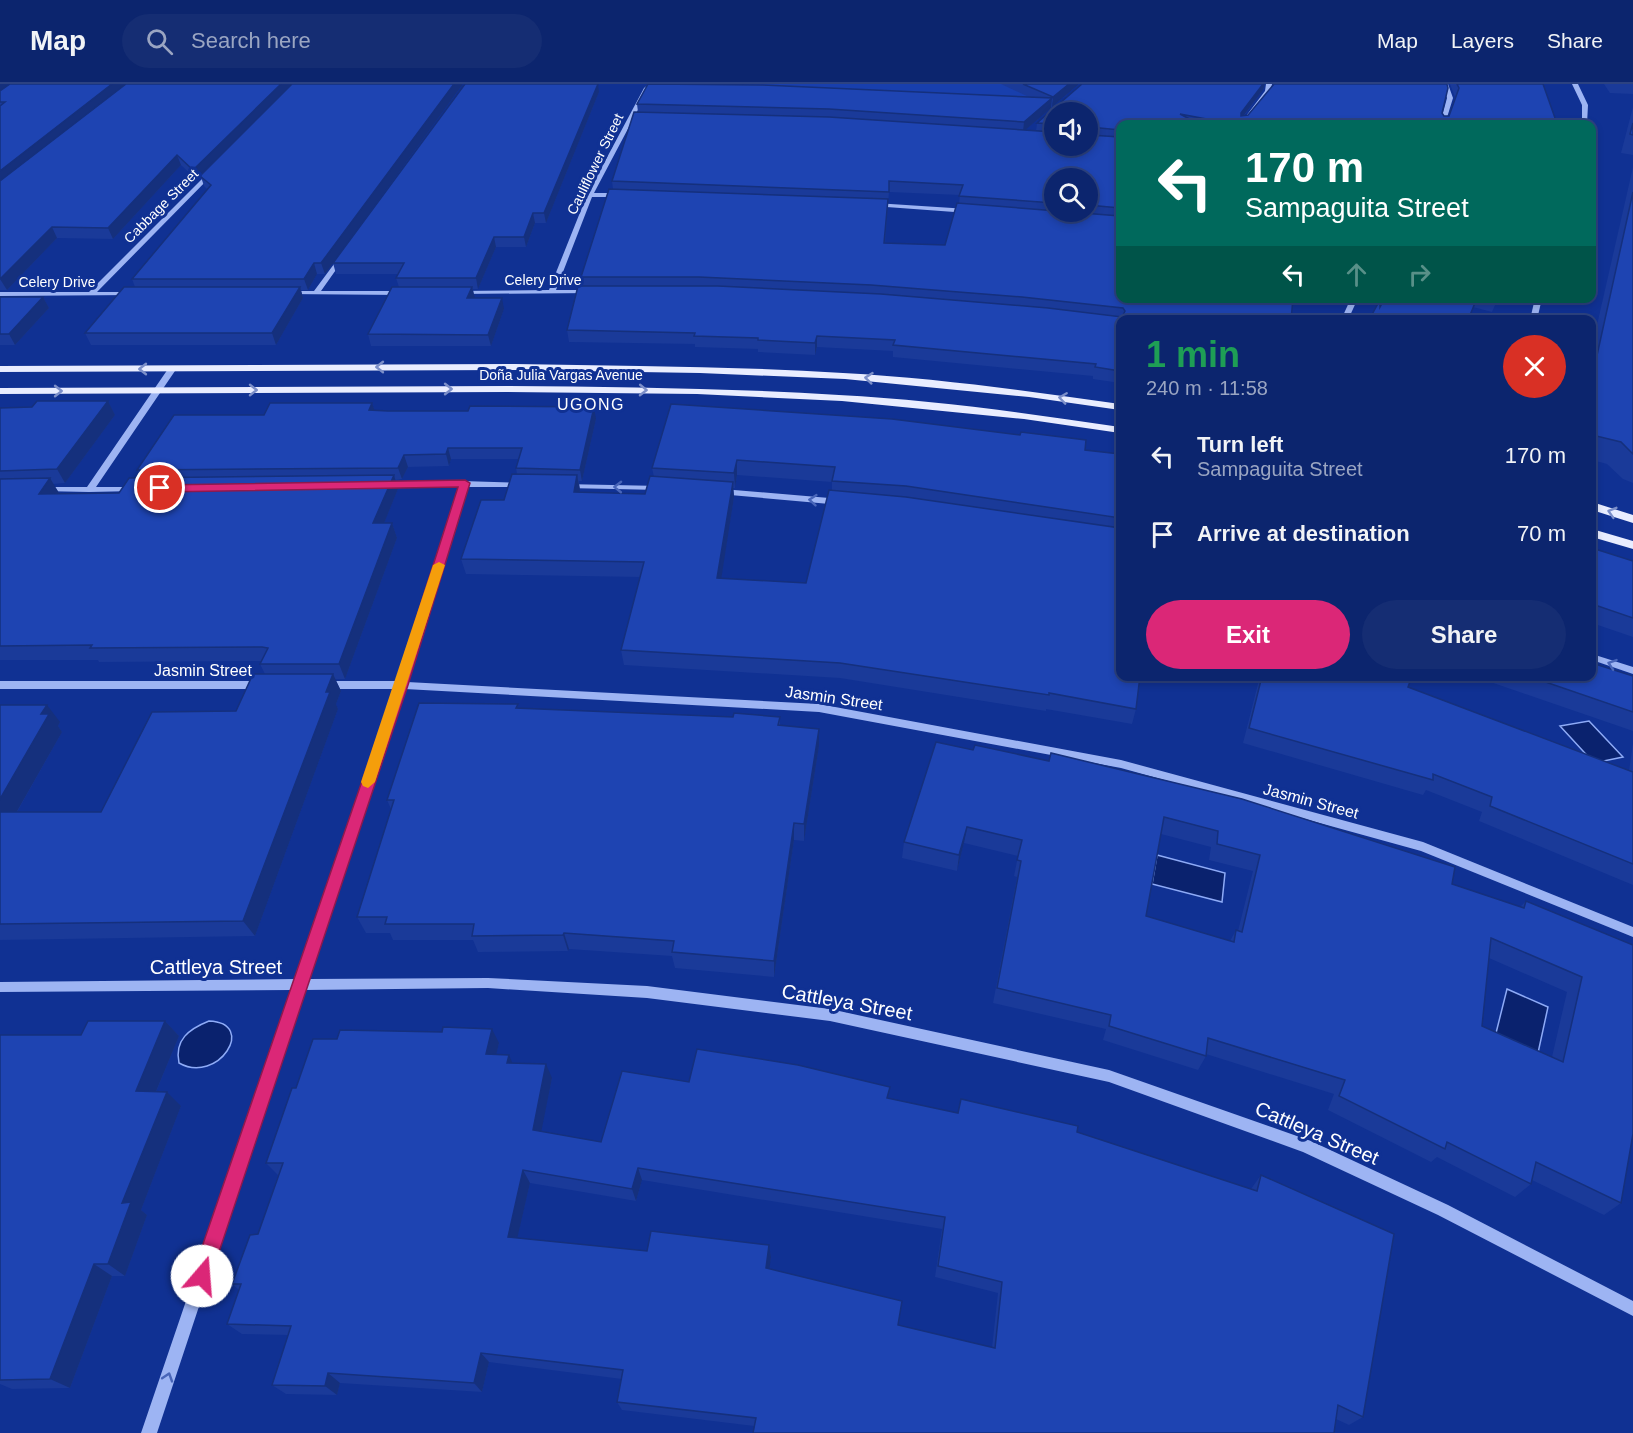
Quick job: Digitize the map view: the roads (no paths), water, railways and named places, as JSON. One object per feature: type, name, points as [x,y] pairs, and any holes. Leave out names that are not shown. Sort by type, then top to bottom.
[{"type":"main road","name":"Doña Julia Vargas Avenue","points":[[0,369],[515,367],[745,372],[845,376],[1029,394],[1116,406]]},
{"type":"main road","name":"Doña Julia Vargas Avenue","points":[[0,391],[697,391],[853,399],[1024,416],[1116,429]]},
{"type":"main road","points":[[1596,507],[1633,519]]},
{"type":"main road","points":[[1596,534],[1633,544]]},
{"type":"street","name":"Cauliflower Street","points":[[552,292],[590,195],[646,88],[652,84]]},
{"type":"street","points":[[1245,120],[1268,91],[1269,84]]},
{"type":"street","points":[[1443,120],[1450,98],[1445,84]]},
{"type":"street","points":[[1575,84],[1585,105],[1585,120]]},
{"type":"street","points":[[631,118],[642,118]]},
{"type":"street","name":"Cabbage Street","points":[[91,294],[215,168]]},
{"type":"street","points":[[590,195],[625,195]]},
{"type":"street","points":[[870,205],[974,211]]},
{"type":"street","points":[[316,293],[344,255]]},
{"type":"street","name":"Celery Drive","points":[[446,293],[599,292]]},
{"type":"street","points":[[281,293],[410,293]]},
{"type":"street","name":"Celery Drive","points":[[0,294],[139,294]]},
{"type":"street","points":[[89,489],[173,368]]},
{"type":"street","points":[[149,1433],[401,685],[465,483]]},
{"type":"street","points":[[371,485],[465,483],[536,485]]},
{"type":"street","points":[[560,486],[668,488]]},
{"type":"street","points":[[33,489],[148,489]]},
{"type":"street","points":[[716,491],[846,502]]},
{"type":"street","points":[[1596,658],[1633,670]]},
{"type":"street","name":"Jasmin Street","points":[[0,685],[271,685]]},
{"type":"street","name":"Jasmin Street","points":[[307,685],[401,685],[819,708],[1121,764],[1423,847],[1633,932]]},
{"type":"street","name":"Cattleya Street","points":[[0,987],[488,983],[647,992],[830,1015],[1109,1076],[1306,1146],[1443,1210],[1633,1309]]},
{"type":"district","name":"UGONG","points":[[591,404]]}]
